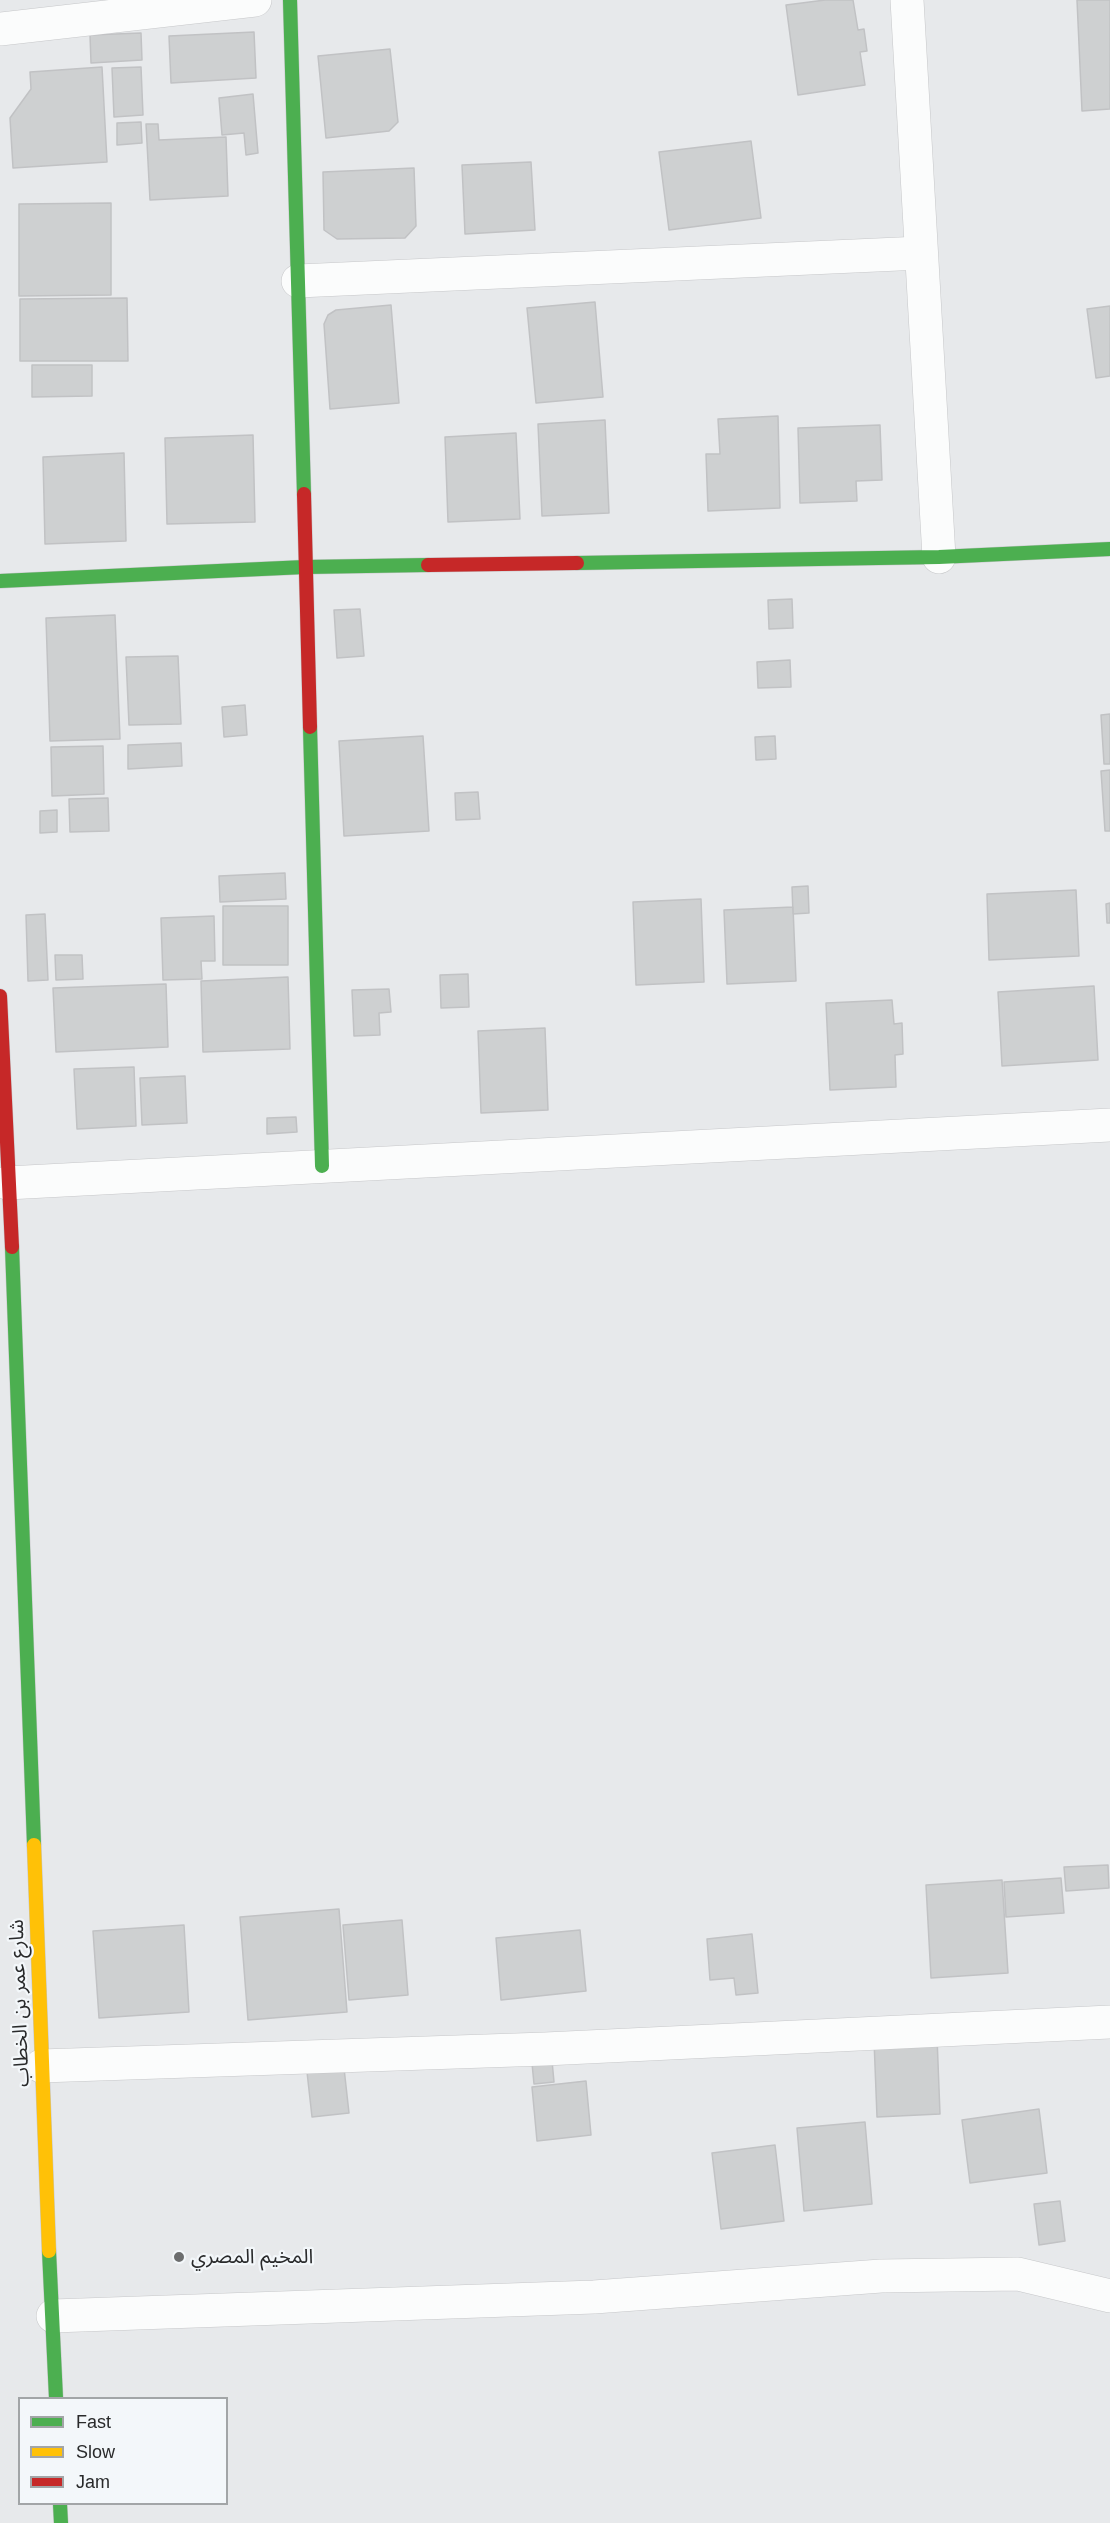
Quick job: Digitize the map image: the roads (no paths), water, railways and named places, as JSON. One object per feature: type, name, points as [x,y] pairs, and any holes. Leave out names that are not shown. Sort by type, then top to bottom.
[{"type":"street","points":[[0,29],[255,0]]},
{"type":"street","points":[[290,0],[322,1166]]},
{"type":"street","points":[[907,0],[939,557]]},
{"type":"street","points":[[298,281],[921,253]]},
{"type":"street","points":[[0,581],[305,567],[939,557],[1110,549]]},
{"type":"street","name":"شارع عمر بن الخطاب","points":[[0,996],[7,1183],[9,1361],[56,2397]]},
{"type":"street","points":[[7,1183],[1110,1125]]},
{"type":"street","points":[[42,2066],[569,2048],[1110,2022]]},
{"type":"street","points":[[53,2316],[594,2297],[881,2276],[1018,2274],[1110,2296]]},
{"type":"street","points":[[60,2505],[61,2523]]},
{"type":"place","name":"المخيم المصري","points":[[179,2257]]}]
